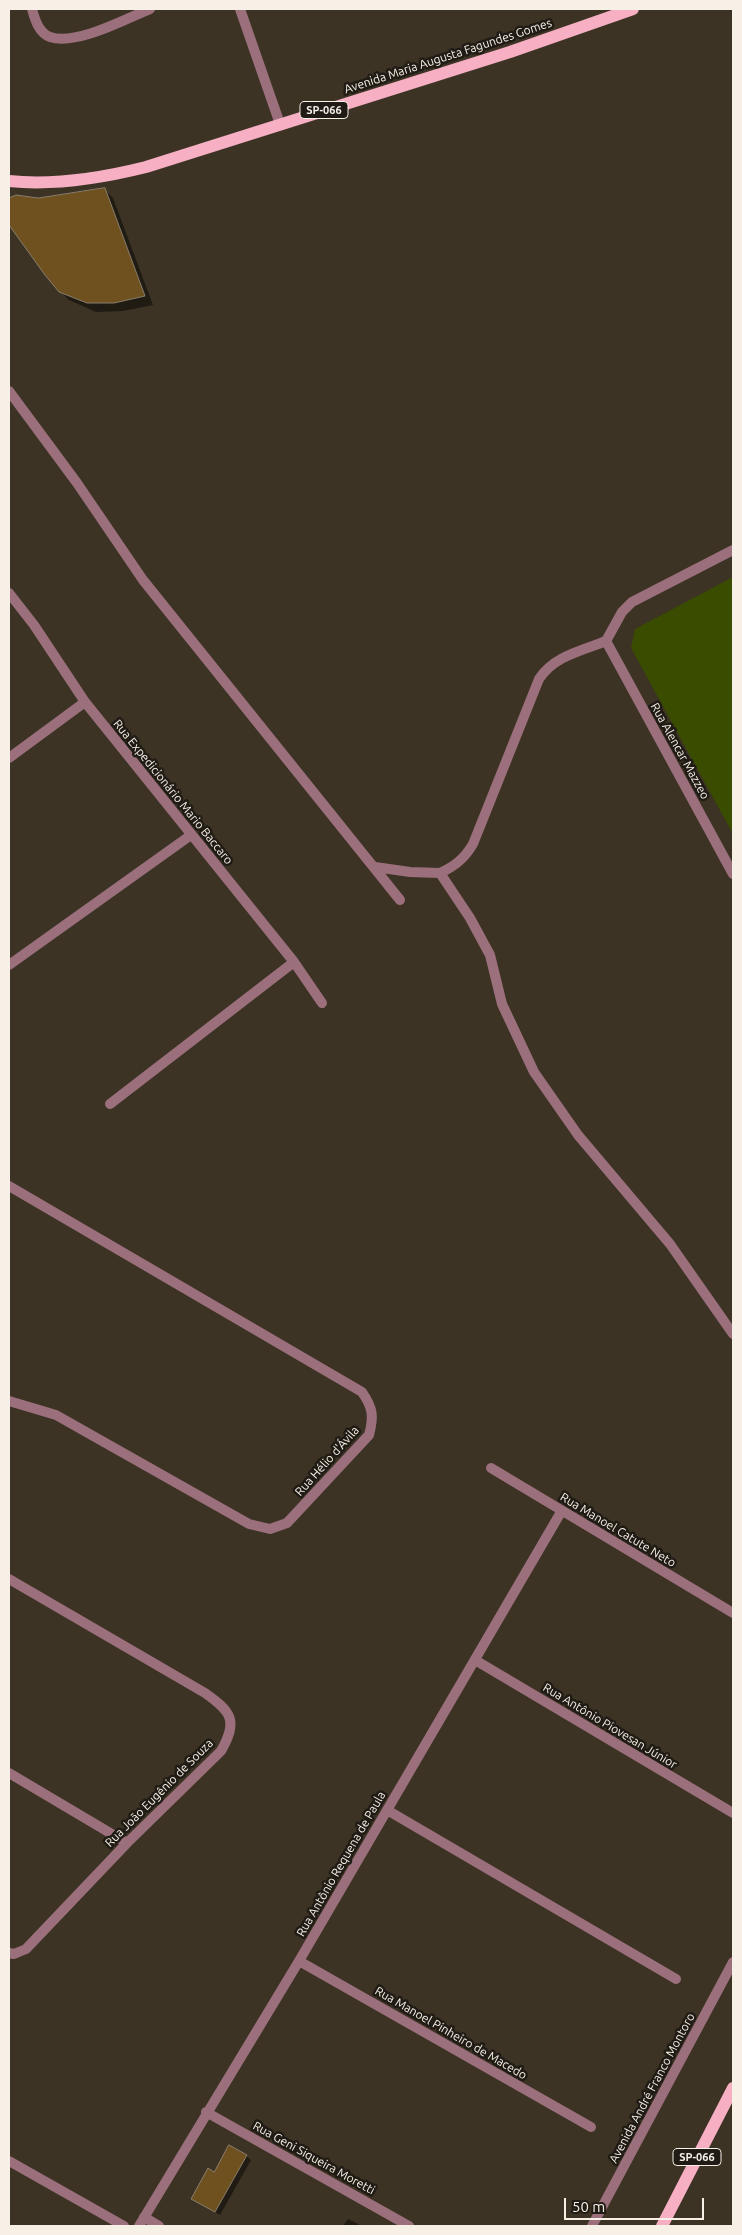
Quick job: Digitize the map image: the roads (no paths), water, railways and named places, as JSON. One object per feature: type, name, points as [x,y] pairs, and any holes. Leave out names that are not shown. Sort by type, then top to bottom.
[{"type":"main road","name":"Avenida Maria Augusta Fagundes Gomes","points":[[9,181],[63,182],[110,176],[146,167],[510,52],[633,9]]},
{"type":"main road","name":"SP-066","points":[[662,2226],[733,2088]]},
{"type":"street","points":[[32,9],[39,28],[49,37],[65,39],[81,37],[150,9]]},
{"type":"street","points":[[240,9],[280,124]]},
{"type":"street","points":[[9,391],[77,483],[143,580],[400,900]]},
{"type":"street","points":[[375,867],[410,872],[440,873],[455,865],[466,856],[474,844],[539,680],[546,669],[557,660],[606,641],[622,612],[632,602],[733,550]]},
{"type":"street","name":"Rua Expedicionário Mario Baccaro","points":[[9,593],[34,625],[86,702],[294,962],[322,1003]]},
{"type":"street","name":"Rua Alencar Mazzeo","points":[[606,641],[733,874]]},
{"type":"street","points":[[9,758],[86,702]]},
{"type":"street","points":[[9,965],[191,835]]},
{"type":"street","points":[[440,873],[470,918],[490,955],[502,1004],[534,1072],[578,1134],[670,1244],[733,1334]]},
{"type":"street","points":[[110,1104],[294,962]]},
{"type":"street","name":"Rua Hélio d'Ávila","points":[[9,1186],[362,1392],[370,1403],[373,1418],[369,1435],[287,1523],[270,1529],[249,1524],[56,1414],[9,1401]]},
{"type":"street","name":"Rua Manoel Catute Neto","points":[[491,1468],[561,1512],[733,1613]]},
{"type":"street","name":"Rua Antônio Requena de Paula","points":[[141,2222],[299,1961],[561,1512]]},
{"type":"street","name":"Rua João Eugênio de Souza","points":[[9,1579],[205,1693],[222,1705],[231,1719],[230,1735],[221,1751],[127,1843],[26,1949],[14,1954],[9,1953]]},
{"type":"street","name":"Rua Antônio Piovesan Júnior","points":[[475,1660],[733,1813]]},
{"type":"street","points":[[9,1773],[127,1843]]},
{"type":"street","points":[[387,1810],[676,1979]]},
{"type":"street","name":"Rua Manoel Pinheiro de Macedo","points":[[299,1961],[591,2127]]},
{"type":"street","name":"Avenida André Franco Montoro","points":[[592,2226],[733,1962]]},
{"type":"street","name":"Rua Geni Siqueira Moretti","points":[[206,2112],[409,2226]]},
{"type":"street","points":[[9,2161],[124,2226]]},
{"type":"street","points":[[141,2222],[159,2226]]}]
